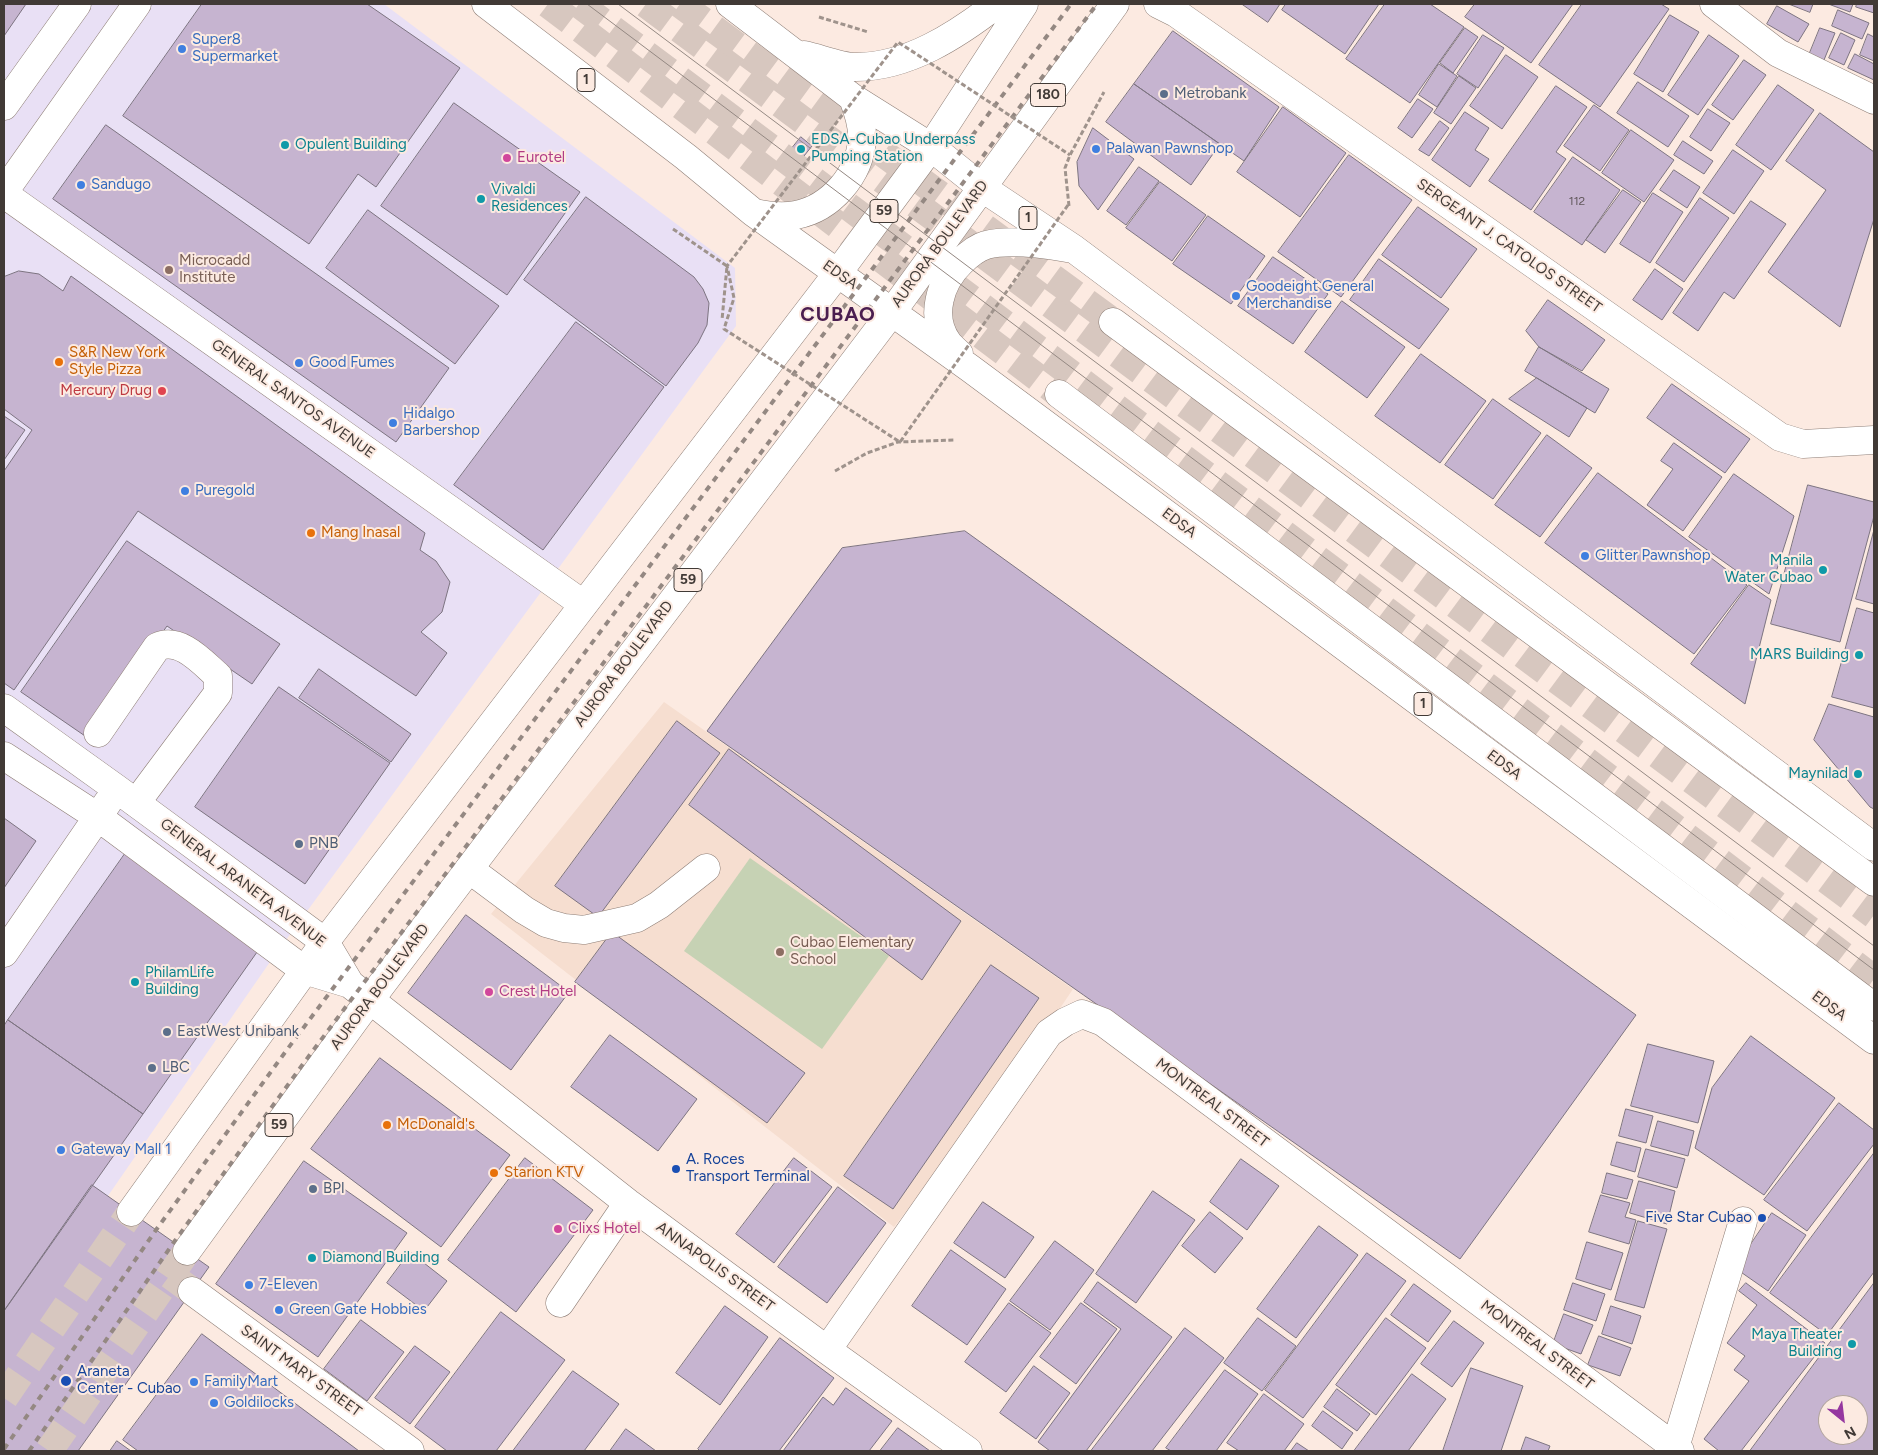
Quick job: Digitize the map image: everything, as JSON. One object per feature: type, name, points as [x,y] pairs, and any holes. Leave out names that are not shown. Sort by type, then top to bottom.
[{"type":"main road","points":[[4,106],[77,4]]},
{"type":"main road","points":[[4,193],[137,4]]},
{"type":"main road","name":"EDSA","points":[[486,4],[686,157],[754,213],[971,369],[1874,1040]]},
{"type":"main road","name":"1","points":[[730,4],[853,98],[931,147],[981,187],[1074,249],[1874,847]]},
{"type":"main road","points":[[795,53],[854,67],[889,64],[928,48],[996,4]]},
{"type":"main road","points":[[931,147],[1024,4]]},
{"type":"main road","name":"AURORA BOULEVARD","points":[[187,1251],[360,992],[468,869],[892,312],[1115,4]]},
{"type":"main road","name":"SERGEANT J. CATOLOS STREET","points":[[1158,4],[1176,13],[1780,437],[1803,444],[1874,440]]},
{"type":"main road","points":[[1714,4],[1778,53],[1874,100]]},
{"type":"main road","points":[[754,213],[775,217],[796,215],[817,208],[834,196],[848,180],[858,160],[862,140],[861,118],[853,98]]},
{"type":"main road","name":"59","points":[[131,1212],[325,942],[837,274],[931,147]]},
{"type":"main road","name":"GENERAL SANTOS AVENUE","points":[[4,193],[583,604]]},
{"type":"main road","points":[[971,369],[948,343],[940,319],[939,296],[951,272],[970,253],[985,245],[1029,243],[1074,249]]},
{"type":"main road","points":[[1113,322],[1874,882]]},
{"type":"main road","name":"EDSA","points":[[1059,394],[1874,1007]]},
{"type":"main road","points":[[4,954],[98,817],[127,796],[218,693],[218,676],[183,648],[164,644],[157,647],[98,733]]},
{"type":"main road","name":"GENERAL ARANETA AVENUE","points":[[4,708],[325,942],[360,992]]},
{"type":"main road","name":"GENERAL ARANETA AVENUE","points":[[4,756],[98,817],[304,970],[360,992]]},
{"type":"main road","points":[[468,869],[546,924],[584,930],[637,918],[658,905],[706,868]]},
{"type":"main road","name":"ANNAPOLIS STREET","points":[[360,992],[628,1203],[968,1451]]},
{"type":"main road","name":"MONTREAL STREET","points":[[827,1350],[1049,1033],[1065,1022],[1082,1014],[1103,1022],[1676,1450]]},
{"type":"main road","points":[[560,1303],[628,1203]]},
{"type":"main road","points":[[1676,1450],[1743,1221]]},
{"type":"main road","name":"SAINT MARY STREET","points":[[192,1291],[410,1451]]},
{"type":"path","points":[[819,17],[870,33]]},
{"type":"path","points":[[722,320],[726,266],[898,42],[1070,155]]},
{"type":"path","points":[[901,442],[1068,205],[1065,168],[1104,92]]},
{"type":"path","points":[[673,229],[726,266],[734,298],[724,330],[901,442]]},
{"type":"path","points":[[835,471],[867,453],[901,442],[954,440]]},
{"type":"shaded area","points":[[4,4],[384,4],[735,268],[736,326],[272,959],[4,1346]]},
{"type":"shaded area","name":"Cubao Elementary School","points":[[664,702],[1073,989],[1042,1035],[894,1227],[491,914]]},
{"type":"green space","points":[[750,858],[889,956],[822,1049],[684,951]]},
{"type":"building","points":[[4,4],[26,4],[4,36]]},
{"type":"building","name":"Opulent Building","points":[[202,4],[367,4],[460,68],[376,187],[358,174],[309,244],[123,116]]},
{"type":"building","points":[[1242,4],[1280,4],[1268,22]]},
{"type":"building","points":[[1286,4],[1379,4],[1345,54],[1282,10]]},
{"type":"building","points":[[1385,4],[1430,4],[1464,27],[1410,103],[1346,59]]},
{"type":"building","points":[[1475,4],[1573,4],[1531,63],[1465,17]]},
{"type":"building","points":[[1582,4],[1661,4],[1669,9],[1600,107],[1539,65]]},
{"type":"building","points":[[1789,4],[1813,4],[1810,12]]},
{"type":"building","points":[[1832,4],[1853,4],[1850,12]]},
{"type":"building","points":[[1857,4],[1874,4],[1874,13],[1856,7]]},
{"type":"building","points":[[1777,6],[1809,24],[1798,42],[1767,24]]},
{"type":"building","points":[[1838,10],[1869,23],[1862,39],[1832,26]]},
{"type":"building","points":[[1670,15],[1699,32],[1663,92],[1634,74]]},
{"type":"building","points":[[1465,28],[1478,37],[1453,73],[1440,63]]},
{"type":"building","points":[[1820,28],[1835,33],[1824,60],[1809,55]]},
{"type":"building","points":[[1173,31],[1279,107],[1244,161],[1134,84]]},
{"type":"building","points":[[1841,33],[1855,40],[1844,65],[1829,58]]},
{"type":"building","points":[[1868,34],[1874,37],[1874,61],[1860,55]]},
{"type":"building","points":[[1483,35],[1504,48],[1478,88],[1457,74]]},
{"type":"building","points":[[1709,35],[1739,56],[1698,115],[1668,95]]},
{"type":"building","points":[[1855,54],[1874,64],[1874,80],[1848,68]]},
{"type":"building","points":[[1506,55],[1538,77],[1502,129],[1470,106]]},
{"type":"building","points":[[1744,60],[1766,75],[1733,120],[1712,105]]},
{"type":"building","points":[[1439,64],[1457,76],[1437,107],[1419,95]]},
{"type":"building","points":[[1459,76],[1476,88],[1451,124],[1434,113]]},
{"type":"building","points":[[1638,82],[1689,116],[1668,147],[1617,113]]},
{"type":"building","points":[[1134,84],[1220,144],[1191,185],[1106,122]]},
{"type":"building","points":[[1778,85],[1814,110],[1771,170],[1736,145]]},
{"type":"building","points":[[1556,86],[1587,107],[1556,152],[1566,159],[1531,210],[1489,181]]},
{"type":"building","points":[[1418,99],[1433,109],[1412,138],[1398,128]]},
{"type":"building","name":"Vivaldi Residences","points":[[454,103],[580,192],[507,295],[381,206]]},
{"type":"building","points":[[1594,105],[1629,130],[1600,171],[1564,146]]},
{"type":"building","points":[[1283,107],[1346,153],[1300,217],[1237,172]]},
{"type":"building","points":[[1708,109],[1730,123],[1711,151],[1690,137]]},
{"type":"building","points":[[1465,112],[1489,128],[1475,150],[1489,159],[1470,187],[1432,160]]},
{"type":"building","points":[[1820,113],[1874,152],[1874,219],[1840,327],[1768,272],[1826,190],[1786,161]]},
{"type":"building","points":[[1440,121],[1449,128],[1429,156],[1419,150]]},
{"type":"building","points":[[106,125],[449,368],[396,442],[53,199]]},
{"type":"building","points":[[1093,128],[1134,159],[1098,210],[1079,186],[1077,162]]},
{"type":"building","points":[[1631,130],[1674,160],[1644,202],[1602,173]]},
{"type":"building","name":"EDSA-Cubao Underpass Pumping Station","points":[[801,137],[812,146],[800,161],[789,152]]},
{"type":"building","points":[[1683,141],[1713,161],[1704,174],[1674,155]]},
{"type":"building","points":[[1733,150],[1764,171],[1734,214],[1703,193]]},
{"type":"building","points":[[1349,155],[1412,200],[1341,297],[1278,252]]},
{"type":"building","points":[[1573,157],[1620,190],[1582,245],[1534,212]]},
{"type":"building","points":[[1139,167],[1159,181],[1126,225],[1107,211]]},
{"type":"building","points":[[1674,170],[1700,187],[1687,208],[1660,190]]},
{"type":"building","points":[[1160,182],[1206,215],[1172,261],[1126,228]]},
{"type":"building","points":[[1623,190],[1641,202],[1605,253],[1586,240]]},
{"type":"building","points":[[1653,193],[1683,212],[1650,263],[1620,244]]},
{"type":"building","points":[[586,197],[694,277],[703,289],[709,303],[707,325],[698,343],[666,386],[524,280]]},
{"type":"building","points":[[1700,198],[1729,218],[1684,282],[1656,263]]},
{"type":"building","points":[[1751,201],[1786,224],[1734,299],[1724,292],[1698,331],[1673,313]]},
{"type":"building","points":[[1418,207],[1477,249],[1441,298],[1382,255]]},
{"type":"building","points":[[368,210],[499,306],[455,364],[326,268]]},
{"type":"building","points":[[1208,216],[1265,256],[1231,304],[1173,264]]},
{"type":"building","points":[[1273,257],[1328,294],[1293,344],[1238,306]]},
{"type":"building","points":[[1379,259],[1449,309],[1419,349],[1350,300]]},
{"type":"building","points":[[1655,269],[1683,289],[1662,320],[1633,300]]},
{"type":"building","name":"Puregold","points":[[19,271],[39,274],[63,291],[71,276],[425,533],[420,550],[436,561],[450,582],[442,612],[421,632],[447,653],[416,696],[138,511],[14,690],[4,683],[4,471],[32,430],[4,409],[4,277]]},
{"type":"building","points":[[1548,300],[1605,340],[1582,371],[1539,347],[1526,331]]},
{"type":"building","points":[[1342,301],[1405,347],[1367,398],[1305,352]]},
{"type":"building","points":[[576,322],[664,387],[543,550],[454,485]]},
{"type":"building","points":[[1539,347],[1609,389],[1595,413],[1525,371]]},
{"type":"building","points":[[1421,354],[1486,401],[1440,463],[1375,416]]},
{"type":"building","points":[[1537,378],[1587,408],[1569,437],[1509,399]]},
{"type":"building","points":[[1672,384],[1750,439],[1725,473],[1647,418]]},
{"type":"building","points":[[1493,399],[1541,433],[1493,499],[1445,465]]},
{"type":"building","points":[[4,416],[25,430],[4,460]]},
{"type":"building","points":[[1547,435],[1592,468],[1540,537],[1495,505]]},
{"type":"building","points":[[1674,443],[1722,477],[1683,531],[1647,505],[1673,469],[1661,461]]},
{"type":"building","points":[[1598,473],[1747,585],[1694,654],[1545,543]]},
{"type":"building","points":[[1734,474],[1794,516],[1769,594],[1689,537]]},
{"type":"building","name":"Manila Water Cubao","points":[[1808,485],[1874,502],[1874,516],[1840,642],[1771,624]]},
{"type":"building","points":[[1874,530],[1874,604],[1856,599]]},
{"type":"building","points":[[965,531],[1636,1015],[1460,1259],[707,731],[842,548]]},
{"type":"building","points":[[127,541],[280,644],[252,684],[167,626],[88,738],[21,692]]},
{"type":"building","points":[[1749,585],[1771,600],[1745,704],[1691,664]]},
{"type":"building","name":"MARS Building","points":[[1857,608],[1874,613],[1874,708],[1832,697]]},
{"type":"building","points":[[319,669],[411,734],[391,762],[299,698]]},
{"type":"building","points":[[279,687],[390,763],[305,884],[195,807]]},
{"type":"building","name":"Maynilad","points":[[1829,704],[1874,717],[1874,809],[1870,807],[1814,740]]},
{"type":"building","points":[[677,721],[720,753],[598,917],[555,886]]},
{"type":"building","points":[[729,749],[961,921],[922,980],[689,805]]},
{"type":"building","points":[[4,818],[36,841],[4,888]]},
{"type":"building","name":"PhilamLife Building","points":[[127,851],[262,945],[143,1114],[8,1020]]},
{"type":"building","name":"Crest Hotel","points":[[466,915],[569,992],[511,1070],[408,993]]},
{"type":"building","points":[[612,932],[805,1073],[767,1123],[575,982]]},
{"type":"building","points":[[991,965],[1039,998],[893,1209],[844,1176]]},
{"type":"building","name":"Gateway Mall 1","points":[[8,1020],[143,1114],[4,1311],[4,1026]]},
{"type":"building","points":[[610,1035],[697,1099],[658,1151],[571,1087]]},
{"type":"building","points":[[1751,1036],[1835,1098],[1764,1195],[1695,1148],[1712,1088]]},
{"type":"building","points":[[1648,1044],[1714,1061],[1698,1123],[1631,1106]]},
{"type":"building","points":[[380,1058],[510,1155],[441,1247],[311,1149]]},
{"type":"building","points":[[1839,1103],[1874,1130],[1874,1144],[1807,1231],[1764,1200]]},
{"type":"building","points":[[1626,1109],[1653,1116],[1646,1143],[1619,1136]]},
{"type":"building","points":[[1658,1121],[1694,1131],[1688,1156],[1651,1146]]},
{"type":"building","points":[[1617,1142],[1641,1148],[1635,1172],[1611,1165]]},
{"type":"building","points":[[1646,1149],[1685,1159],[1677,1188],[1638,1177]]},
{"type":"building","points":[[1874,1153],[1874,1272],[1827,1335],[1770,1293]]},
{"type":"building","points":[[525,1158],[593,1210],[516,1312],[448,1260]]},
{"type":"building","points":[[794,1158],[832,1187],[774,1263],[736,1234]]},
{"type":"building","points":[[1241,1159],[1279,1186],[1247,1230],[1210,1202]]},
{"type":"building","name":"Diamond Building","points":[[304,1161],[407,1233],[318,1357],[216,1284]]},
{"type":"building","points":[[1607,1173],[1633,1180],[1627,1199],[1602,1193]]},
{"type":"building","points":[[1639,1181],[1675,1191],[1667,1224],[1630,1213]]},
{"type":"building","name":"Araneta Center - Cubao","points":[[92,1185],[209,1267],[78,1451],[4,1451],[4,1311]]},
{"type":"building","points":[[838,1187],[886,1223],[827,1303],[778,1267]]},
{"type":"building","points":[[1153,1191],[1195,1220],[1136,1303],[1096,1274]]},
{"type":"building","points":[[1601,1195],[1630,1203],[1625,1217],[1636,1220],[1629,1244],[1589,1232]]},
{"type":"building","points":[[983,1202],[1034,1237],[1005,1278],[954,1243]]},
{"type":"building","points":[[1210,1212],[1243,1238],[1215,1273],[1182,1246]]},
{"type":"building","points":[[1772,1213],[1806,1235],[1768,1291],[1735,1268]]},
{"type":"building","points":[[1638,1221],[1667,1229],[1644,1308],[1615,1300]]},
{"type":"building","points":[[1319,1226],[1358,1255],[1296,1338],[1257,1309]]},
{"type":"building","points":[[1055,1241],[1094,1270],[1050,1330],[1010,1301]]},
{"type":"building","points":[[1587,1242],[1623,1253],[1611,1290],[1576,1279]]},
{"type":"building","points":[[951,1250],[1006,1289],[967,1345],[912,1306]]},
{"type":"building","points":[[410,1252],[447,1281],[424,1311],[387,1283]]},
{"type":"building","points":[[1367,1253],[1406,1281],[1303,1418],[1265,1390]]},
{"type":"building","points":[[1098,1282],[1172,1337],[1086,1451],[1050,1451],[1038,1442],[1121,1329],[1084,1302]]},
{"type":"building","points":[[1573,1283],[1605,1294],[1596,1321],[1564,1310]]},
{"type":"building","points":[[1746,1283],[1825,1343],[1741,1451],[1719,1451],[1704,1439],[1749,1381],[1734,1370],[1745,1356],[1727,1343],[1757,1305],[1739,1291]]},
{"type":"building","name":"Maya Theater Building","points":[[1874,1283],[1874,1451],[1750,1451]]},
{"type":"building","points":[[1414,1284],[1451,1311],[1428,1342],[1391,1315]]},
{"type":"building","points":[[1009,1303],[1051,1333],[1006,1392],[965,1362]]},
{"type":"building","points":[[1081,1303],[1117,1329],[1076,1384],[1040,1357]]},
{"type":"building","points":[[725,1306],[768,1337],[720,1405],[676,1373]]},
{"type":"building","points":[[1611,1306],[1641,1316],[1632,1344],[1602,1334]]},
{"type":"building","points":[[501,1312],[565,1360],[496,1451],[447,1451],[415,1427]]},
{"type":"building","points":[[1564,1314],[1593,1325],[1581,1354],[1553,1344]]},
{"type":"building","points":[[1258,1318],[1296,1346],[1262,1391],[1224,1363]]},
{"type":"building","points":[[1386,1318],[1426,1348],[1376,1415],[1336,1385]]},
{"type":"building","points":[[361,1320],[404,1352],[367,1401],[324,1369]]},
{"type":"building","points":[[1454,1321],[1484,1343],[1452,1387],[1421,1364]]},
{"type":"building","points":[[1185,1328],[1224,1358],[1152,1451],[1091,1451]]},
{"type":"building","points":[[202,1334],[359,1451],[138,1451],[123,1440]]},
{"type":"building","points":[[1599,1336],[1631,1348],[1620,1376],[1588,1365]]},
{"type":"building","points":[[780,1338],[834,1378],[779,1451],[700,1451],[698,1449]]},
{"type":"building","points":[[415,1346],[450,1372],[410,1424],[375,1398]]},
{"type":"building","points":[[1034,1366],[1070,1393],[1036,1439],[1000,1413]]},
{"type":"building","points":[[1471,1368],[1523,1386],[1501,1451],[1443,1451]]},
{"type":"building","points":[[1225,1370],[1258,1394],[1216,1451],[1171,1451],[1166,1448]]},
{"type":"building","points":[[573,1371],[619,1404],[584,1451],[513,1451]]},
{"type":"building","points":[[1412,1374],[1446,1399],[1408,1451],[1354,1451]]},
{"type":"building","points":[[846,1388],[892,1421],[869,1451],[783,1451],[823,1397],[833,1405]]},
{"type":"building","points":[[1337,1389],[1370,1414],[1357,1431],[1324,1407]]},
{"type":"building","points":[[1264,1394],[1304,1424],[1284,1451],[1239,1451],[1227,1443]]},
{"type":"building","points":[[1323,1411],[1353,1433],[1342,1449],[1312,1426]]},
{"type":"building","points":[[898,1428],[930,1451],[880,1451]]},
{"type":"building","points":[[626,1429],[656,1451],[610,1451]]},
{"type":"building","points":[[1526,1437],[1550,1446],[1548,1451],[1521,1451]]},
{"type":"building","points":[[117,1441],[131,1451],[110,1451]]},
{"type":"building","points":[[1297,1443],[1309,1451],[1291,1451]]},
{"type":"tunnel","points":[[548,4],[1059,394]]},
{"type":"tunnel","points":[[579,4],[1874,979]]},
{"type":"tunnel","points":[[646,4],[1874,915]]},
{"type":"tunnel","points":[[680,4],[1113,322]]},
{"type":"tunnel","points":[[4,1398],[131,1212]]},
{"type":"tunnel","points":[[49,1451],[187,1251]]},
{"type":"tunnel","points":[[170,1275],[192,1291]]},
{"type":"tram line","points":[[587,4],[1874,970]]},
{"type":"tram line","points":[[618,4],[1874,946]]},
{"type":"railway","points":[[4,1449],[156,1230],[286,1051],[1071,4]]},
{"type":"railway","points":[[29,1451],[174,1242],[303,1064],[1097,4]]},
{"type":"place","name":"Super8 Supermarket","points":[[182,49]]},
{"type":"place","name":"Metrobank","points":[[1164,94]]},
{"type":"place","name":"Opulent Building","points":[[285,145]]},
{"type":"place","name":"EDSA-Cubao Underpass Pumping Station","points":[[801,149]]},
{"type":"place","name":"Palawan Pawnshop","points":[[1096,149]]},
{"type":"place","name":"Eurotel","points":[[507,158]]},
{"type":"place","name":"Sandugo","points":[[81,185]]},
{"type":"place","name":"Vivaldi Residences","points":[[481,199]]},
{"type":"place","name":"Microcadd Institute","points":[[169,270]]},
{"type":"place","name":"Goodeight General Merchandise","points":[[1236,296]]},
{"type":"place","name":"S&R New York Style Pizza","points":[[59,362]]},
{"type":"place","name":"Good Fumes","points":[[299,363]]},
{"type":"place","name":"Mercury Drug","points":[[162,391]]},
{"type":"place","name":"Hidalgo Barbershop","points":[[393,423]]},
{"type":"place","name":"Puregold","points":[[185,491]]},
{"type":"place","name":"Mang Inasal","points":[[311,533]]},
{"type":"place","name":"Glitter Pawnshop","points":[[1585,556]]},
{"type":"place","name":"Manila Water Cubao","points":[[1823,570]]},
{"type":"place","name":"MARS Building","points":[[1859,655]]},
{"type":"place","name":"Maynilad","points":[[1858,774]]},
{"type":"place","name":"PNB","points":[[299,844]]},
{"type":"place","name":"Cubao Elementary School","points":[[780,952]]},
{"type":"place","name":"PhilamLife Building","points":[[135,982]]},
{"type":"place","name":"Crest Hotel","points":[[489,992]]},
{"type":"place","name":"EastWest Unibank","points":[[167,1032]]},
{"type":"place","name":"LBC","points":[[152,1068]]},
{"type":"place","name":"McDonald's","points":[[387,1125]]},
{"type":"place","name":"Gateway Mall 1","points":[[61,1150]]},
{"type":"place","name":"A. Roces Transport Terminal","points":[[676,1169]]},
{"type":"place","name":"Starion KTV","points":[[494,1173]]},
{"type":"place","name":"BPI","points":[[313,1189]]},
{"type":"place","name":"Five Star Cubao","points":[[1762,1218]]},
{"type":"place","name":"Clixs Hotel","points":[[558,1229]]},
{"type":"place","name":"Diamond Building","points":[[312,1258]]},
{"type":"place","name":"7-Eleven","points":[[249,1285]]},
{"type":"place","name":"Green Gate Hobbies","points":[[279,1310]]},
{"type":"place","name":"Maya Theater Building","points":[[1852,1344]]},
{"type":"place","name":"Araneta Center - Cubao","points":[[66,1381]]},
{"type":"place","name":"FamilyMart","points":[[194,1382]]},
{"type":"place","name":"Goldilocks","points":[[214,1403]]},
{"type":"district","name":"CUBAO","points":[[838,315]]}]
